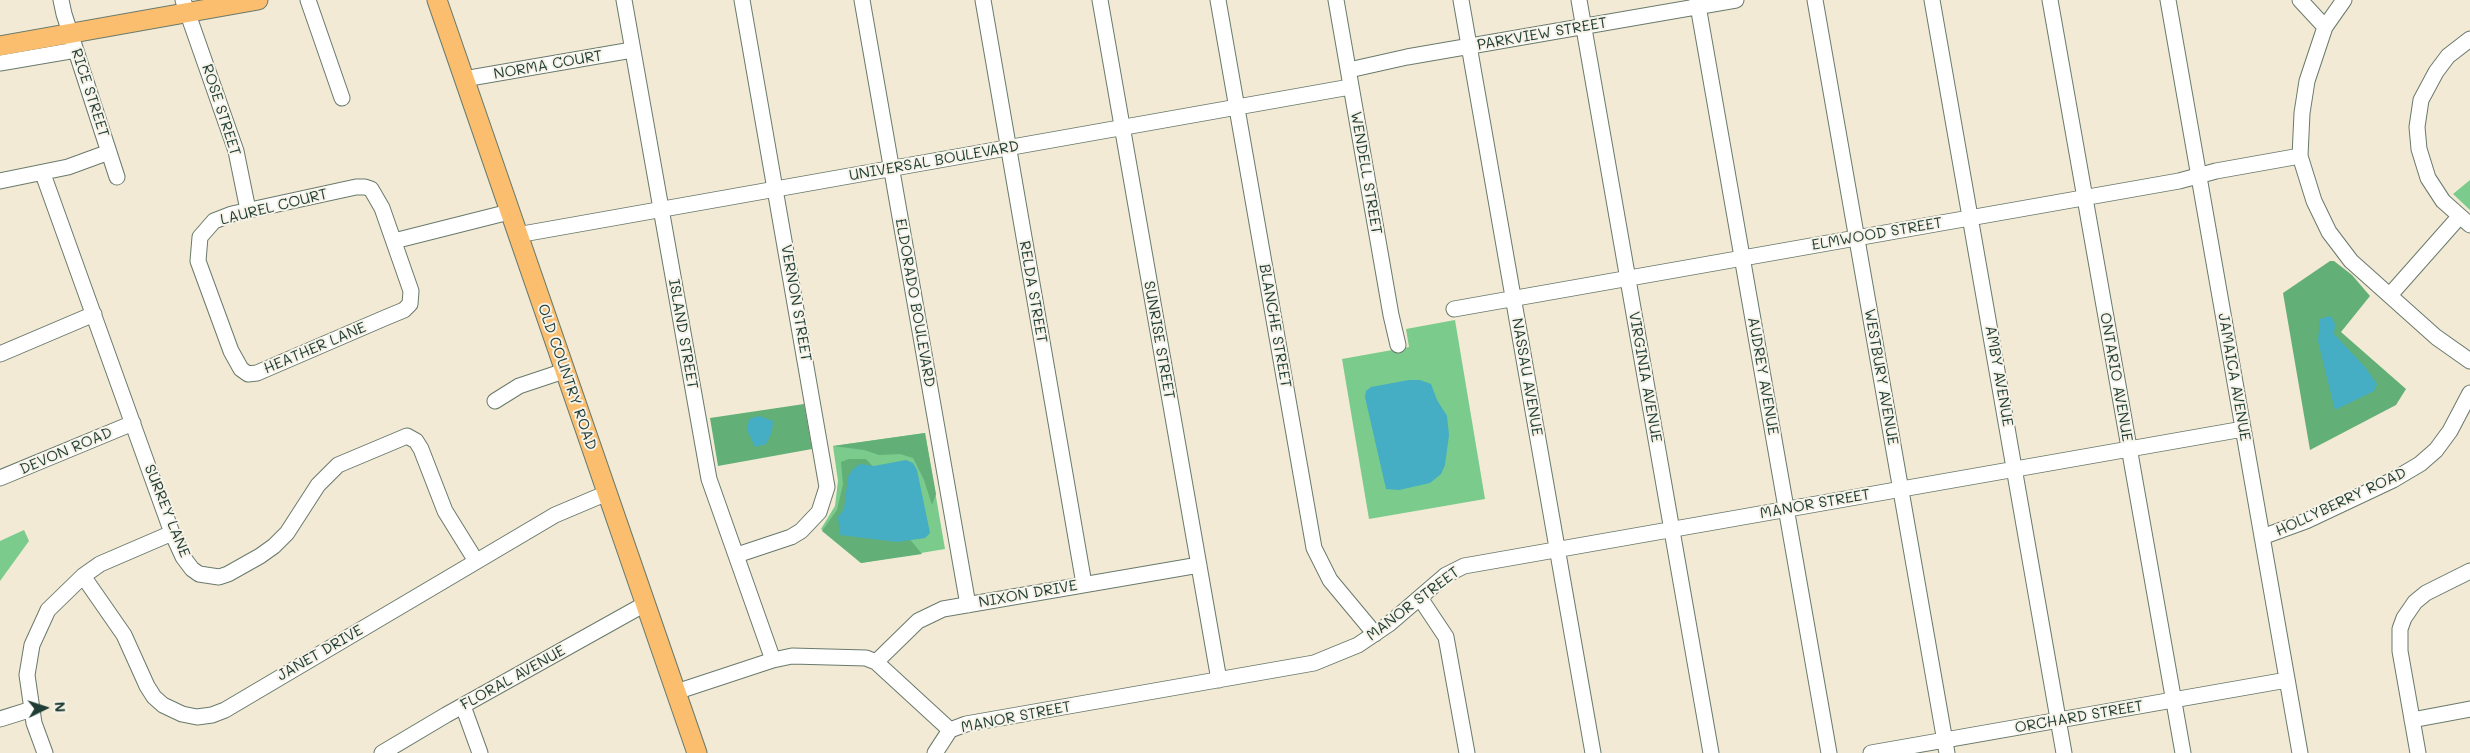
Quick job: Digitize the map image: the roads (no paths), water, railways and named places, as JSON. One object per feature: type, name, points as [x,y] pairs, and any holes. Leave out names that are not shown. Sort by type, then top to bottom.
[{"type":"main road","points":[[0,46],[73,42],[185,6],[258,0]]},
{"type":"main road","name":"OLD COUNTRY ROAD","points":[[437,0],[697,753]]},
{"type":"main road","points":[[443,20],[447,0]]},
{"type":"street","name":"RICE STREET","points":[[62,0],[73,42],[118,178]]},
{"type":"street","points":[[308,0],[342,98]]},
{"type":"street","name":"ISLAND STREET","points":[[624,0],[709,479],[772,660]]},
{"type":"street","name":"VERNON STREET","points":[[737,555],[791,537],[801,531],[819,512],[827,487],[742,0]]},
{"type":"street","name":"ELDORADO BOULEVARD","points":[[862,0],[968,605]]},
{"type":"street","name":"RELDA STREET","points":[[983,0],[1084,584]]},
{"type":"street","name":"SUNRISE STREET","points":[[1100,0],[1219,680]]},
{"type":"street","name":"BLANCHE STREET","points":[[1218,0],[1314,548],[1330,580],[1375,634]]},
{"type":"street","name":"WENDELL STREET","points":[[1336,0],[1349,70],[1350,87],[1398,345]]},
{"type":"street","name":"NASSAU AVENUE","points":[[1461,0],[1593,753]]},
{"type":"street","name":"VIRGINIA AVENUE","points":[[1579,0],[1711,753]]},
{"type":"street","name":"PARKVIEW STREET","points":[[1349,70],[1697,3],[1736,0]]},
{"type":"street","name":"WESTBURY AVENUE","points":[[1814,0],[1946,747]]},
{"type":"street","name":"AMBY AVENUE","points":[[1932,0],[2064,753]]},
{"type":"street","name":"ONTARIO AVENUE","points":[[2050,0],[2183,753]]},
{"type":"street","name":"JAMAICA AVENUE","points":[[2168,0],[2300,753]]},
{"type":"street","points":[[2300,0],[2325,27]]},
{"type":"street","points":[[2344,0],[2325,27],[2307,81],[2302,113],[2300,156],[2314,201],[2329,232],[2351,261],[2436,337],[2470,361]]},
{"type":"street","name":"AUDREY AVENUE","points":[[1697,3],[1829,753]]},
{"type":"street","name":"ROSE STREET","points":[[185,6],[236,151],[248,210]]},
{"type":"street","points":[[2390,294],[2464,221],[2441,199],[2428,178],[2419,149],[2417,127],[2422,100],[2436,72],[2448,56],[2470,38]]},
{"type":"street","points":[[0,63],[73,42]]},
{"type":"street","name":"NORMA COURT","points":[[464,80],[632,50]]},
{"type":"street","name":"UNIVERSAL BOULEVARD","points":[[517,235],[1350,87]]},
{"type":"street","points":[[0,181],[68,168],[109,152]]},
{"type":"street","name":"ELMWOOD STREET","points":[[1454,309],[2179,181],[2300,156]]},
{"type":"street","name":"SURREY LANE","points":[[43,174],[172,534],[183,557],[192,569],[199,574],[209,576],[228,574],[274,546],[293,525],[318,485],[338,465],[407,436],[416,441],[421,449],[442,505],[476,561]]},
{"type":"street","name":"HEATHER LANE","points":[[244,371],[248,374],[257,373],[404,310],[410,304],[411,298],[394,241],[376,196],[371,189],[365,187],[356,188]]},
{"type":"street","name":"LAUREL COURT","points":[[244,371],[231,351],[198,261],[197,249],[200,237],[214,221],[248,210],[356,188]]},
{"type":"street","points":[[394,241],[509,212]]},
{"type":"street","points":[[0,354],[94,314]]},
{"type":"street","points":[[496,401],[519,386],[564,371]]},
{"type":"street","name":"HOLLYBERRY ROAD","points":[[2262,537],[2306,521],[2393,480],[2420,464],[2436,450],[2450,431],[2470,393]]},
{"type":"street","name":"DEVON ROAD","points":[[0,478],[133,423]]},
{"type":"street","name":"MANOR STREET","points":[[876,662],[950,730],[973,723],[1314,663],[1350,650],[1375,634],[1446,575],[1464,566],[2243,429]]},
{"type":"street","name":"JANET DRIVE","points":[[83,576],[124,635],[147,686],[154,697],[173,711],[197,717],[225,710],[555,515],[607,493]]},
{"type":"street","points":[[44,753],[32,709],[27,675],[32,644],[48,610],[83,576],[100,564],[172,534]]},
{"type":"street","name":"NIXON DRIVE","points":[[876,662],[918,621],[943,609],[1199,565]]},
{"type":"street","points":[[2418,753],[2400,651],[2400,629],[2404,618],[2415,602],[2426,593],[2470,572]]},
{"type":"street","points":[[1420,598],[1446,637],[1467,753]]},
{"type":"street","name":"FLORAL AVENUE","points":[[382,753],[645,604]]},
{"type":"street","points":[[676,692],[772,660],[792,656],[855,657],[876,662]]},
{"type":"street","name":"ORCHARD STREET","points":[[1871,753],[1946,747],[2059,720],[2287,680]]},
{"type":"street","points":[[463,706],[480,753]]},
{"type":"street","points":[[0,720],[32,709]]},
{"type":"street","points":[[2412,720],[2470,709]]},
{"type":"street","points":[[935,753],[950,730]]},
{"type":"water","points":[[2331,316],[2335,324],[2334,334],[2365,367],[2377,384],[2374,391],[2335,410],[2318,341],[2320,319]]},
{"type":"water","points":[[1409,380],[1420,380],[1431,384],[1437,400],[1447,416],[1449,435],[1445,465],[1441,474],[1430,483],[1399,490],[1386,489],[1365,397],[1366,391],[1371,387]]},
{"type":"water","points":[[759,416],[773,421],[772,432],[766,444],[755,447],[747,430],[749,419]]},
{"type":"water","points":[[906,460],[913,463],[917,470],[930,533],[925,538],[897,542],[840,535],[838,517],[844,509],[848,477],[853,469],[860,464],[874,466]]}]
